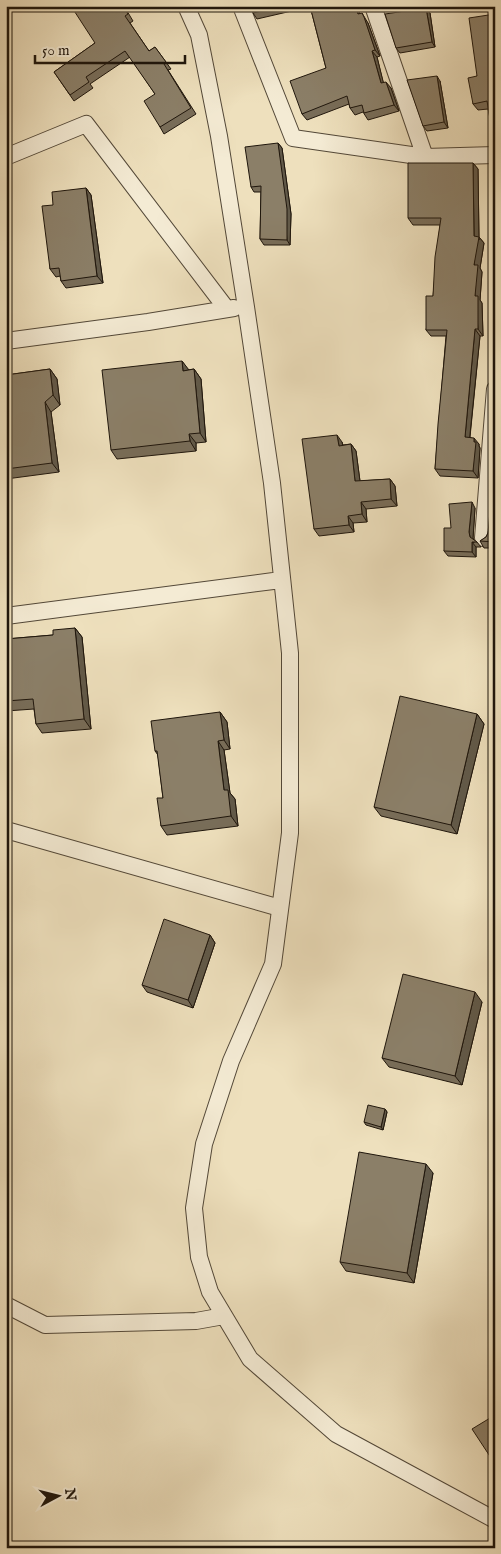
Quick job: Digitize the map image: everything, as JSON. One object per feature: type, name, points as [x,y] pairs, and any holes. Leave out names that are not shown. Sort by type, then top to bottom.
[{"type":"street","points":[[186,6],[199,35],[219,136],[272,483],[290,653],[290,833],[274,964],[228,1070],[204,1144],[194,1208],[199,1256],[210,1292],[250,1359],[336,1434],[495,1520]]},
{"type":"street","points":[[241,6],[293,138],[425,157],[495,155]]},
{"type":"street","points":[[374,6],[425,157]]},
{"type":"street","points":[[6,152],[8,156],[86,124],[226,308]]},
{"type":"street","points":[[6,341],[148,322],[226,308],[246,307]]},
{"type":"street","points":[[483,538],[495,389]]},
{"type":"street","points":[[6,616],[281,580]]},
{"type":"street","points":[[6,830],[280,908]]},
{"type":"street","points":[[6,1305],[45,1325],[196,1321],[224,1316]]},
{"type":"building","points":[[71,6],[123,6],[128,14],[125,16],[149,51],[155,47],[166,62],[164,64],[191,108],[160,127],[144,101],[155,94],[125,51],[86,77],[89,82],[70,95],[54,72],[95,43]]},
{"type":"building","points":[[251,6],[283,6],[253,13]]},
{"type":"building","points":[[310,6],[355,6],[358,14],[362,13],[375,50],[372,51],[381,83],[386,82],[394,105],[364,113],[362,105],[350,108],[347,96],[302,114],[290,81],[326,68]]},
{"type":"building","points":[[426,8],[432,42],[396,48],[385,14]]},
{"type":"building","points":[[495,14],[495,123],[491,124],[487,101],[473,104],[468,78],[477,76],[469,18]]},
{"type":"building","points":[[437,76],[444,122],[423,126],[407,80]]},
{"type":"building","points":[[278,143],[287,209],[287,240],[260,239],[261,186],[251,187],[245,147]]},
{"type":"building","points":[[408,163],[473,163],[474,236],[479,237],[474,265],[478,265],[475,296],[478,296],[478,329],[475,329],[465,437],[474,438],[474,442],[476,442],[473,471],[435,469],[447,330],[426,330],[426,296],[433,296],[435,257],[441,218],[408,218]]},
{"type":"building","points":[[86,188],[97,276],[61,281],[59,268],[50,269],[42,206],[53,205],[52,192]]},
{"type":"building","points":[[182,361],[183,371],[194,369],[200,433],[189,434],[190,441],[111,450],[102,370]]},
{"type":"building","points":[[50,369],[53,395],[45,402],[52,463],[6,469],[6,375]]},
{"type":"building","points":[[337,435],[339,446],[351,444],[355,481],[390,479],[391,499],[361,502],[362,514],[348,516],[349,525],[314,529],[302,439]]},
{"type":"building","points":[[495,499],[495,542],[480,541],[488,533],[491,500]]},
{"type":"building","points":[[472,502],[469,532],[470,537],[477,542],[472,542],[472,552],[444,551],[444,528],[451,528],[449,504]]},
{"type":"building","points":[[75,628],[84,719],[36,724],[33,699],[6,701],[6,639],[53,635],[53,630]]},
{"type":"building","points":[[400,696],[477,714],[451,825],[374,807]]},
{"type":"building","points":[[220,712],[224,740],[218,741],[224,790],[228,790],[231,816],[161,826],[157,798],[163,798],[151,721]]},
{"type":"building","points":[[164,919],[210,935],[188,1000],[142,985]]},
{"type":"building","points":[[403,974],[475,992],[455,1076],[382,1058]]},
{"type":"building","points":[[368,1105],[385,1109],[381,1127],[364,1122]]},
{"type":"building","points":[[359,1152],[426,1164],[407,1273],[340,1262]]},
{"type":"building","points":[[495,1415],[495,1464],[472,1429]]}]
